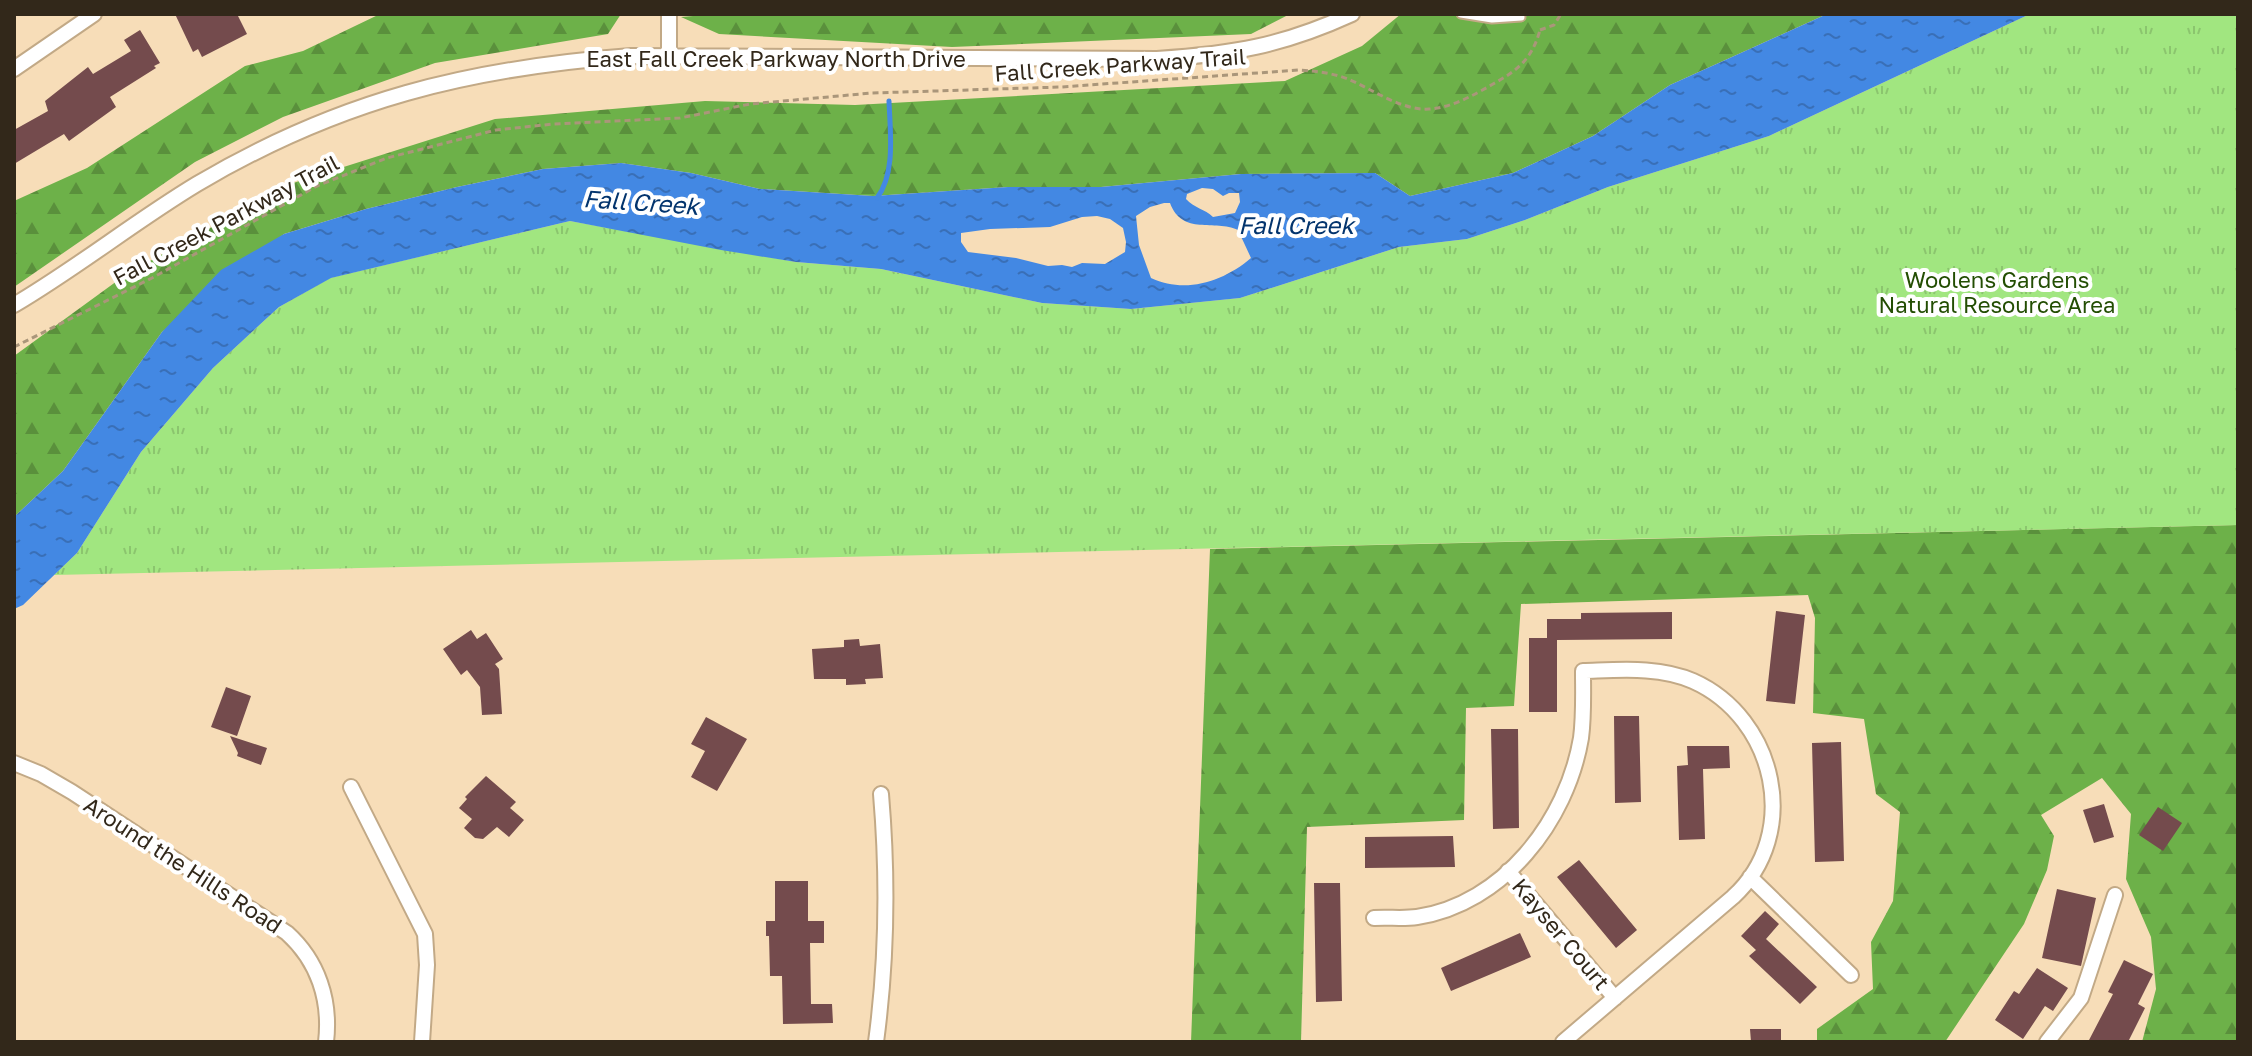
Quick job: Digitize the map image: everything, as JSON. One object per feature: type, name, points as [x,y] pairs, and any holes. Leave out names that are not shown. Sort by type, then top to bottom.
[{"type":"street","points":[[14,69],[94,14]]},
{"type":"street","points":[[669,14],[669,57]]},
{"type":"street","name":"East Fall Creek Parkway North Drive","points":[[14,305],[58,279],[198,184],[273,143],[352,109],[418,88],[498,70],[631,56],[1168,59],[1261,47],[1298,37],[1352,14]]},
{"type":"street","points":[[1374,918],[1415,917],[1454,906],[1508,871],[1541,836],[1568,786],[1582,733],[1583,671],[1640,670],[1678,676],[1714,693],[1743,718],[1766,759],[1772,790],[1769,837],[1750,877],[1733,897],[1563,1042]]},
{"type":"street","name":"Around the Hills Road","points":[[14,763],[72,792],[287,933],[312,963],[322,985],[328,1017],[326,1042]]},
{"type":"street","points":[[351,787],[425,934],[427,965],[422,1042]]},
{"type":"street","points":[[876,1042],[881,1011],[886,912],[881,794]]},
{"type":"street","name":"Kayser Court","points":[[1508,871],[1615,998]]},
{"type":"street","points":[[1750,877],[1851,975]]},
{"type":"street","points":[[2047,1042],[2081,998],[2115,895]]},
{"type":"lane","points":[[1461,14],[1492,19],[1521,17]]},
{"type":"path","name":"Fall Creek Parkway Trail","points":[[14,347],[152,278],[317,186],[387,158],[496,130],[680,118],[750,104],[872,93],[1076,86],[1299,70],[1344,78],[1407,105],[1428,109],[1467,98],[1514,71],[1535,48],[1540,30],[1554,25],[1561,14]]},
{"type":"green space","points":[[380,14],[621,14],[608,34],[435,63],[283,117],[195,162],[14,287],[14,201],[87,168],[245,66],[303,51]]},
{"type":"green space","points":[[717,14],[1290,14],[1251,34],[952,47],[719,34],[681,17]]},
{"type":"green space","points":[[1401,14],[1827,14],[1670,85],[1593,136],[1513,173],[1410,196],[1375,173],[1241,174],[1101,187],[1008,187],[873,196],[760,189],[691,173],[621,163],[543,169],[366,209],[284,234],[162,332],[63,471],[14,517],[14,356],[128,273],[290,184],[495,119],[705,101],[855,105],[1285,81],[1362,46]]},
{"type":"green space","name":"Woolens Gardens Natural Resource Area","points":[[2030,14],[2238,14],[2238,525],[54,575],[77,553],[141,452],[213,368],[279,307],[330,278],[570,221],[796,262],[881,269],[1042,303],[1131,309],[1240,298],[1399,247],[1467,239],[1608,187],[1769,136]]},
{"type":"green space","points":[[2238,525],[2238,1042],[2142,1042],[2156,989],[2151,937],[2126,879],[2131,814],[2102,778],[2041,815],[2054,836],[2047,870],[2024,924],[1945,1042],[1817,1042],[1817,1029],[1873,989],[1871,942],[1893,901],[1900,812],[1876,794],[1864,719],[1813,713],[1815,618],[1808,595],[1521,604],[1514,706],[1466,708],[1464,820],[1307,827],[1301,1042],[1191,1042],[1210,549]]},
{"type":"water","name":"Fall Creek","points":[[1827,14],[2030,14],[1769,136],[1608,187],[1467,239],[1399,247],[1240,298],[1131,309],[1042,303],[881,269],[796,262],[570,221],[331,278],[279,307],[213,368],[141,452],[77,553],[23,605],[14,609],[14,517],[63,471],[162,332],[221,270],[284,234],[366,209],[457,187],[543,169],[621,163],[691,173],[760,189],[873,196],[1008,187],[1101,187],[1241,174],[1375,173],[1410,196],[1513,173],[1593,136],[1670,85]],"holes":[[[1202,188],[1213,189],[1223,196],[1239,193],[1240,202],[1235,213],[1213,217],[1186,199],[1187,194]],[[1170,203],[1182,220],[1238,230],[1251,258],[1228,274],[1203,283],[1177,285],[1151,278],[1139,245],[1136,216],[1150,207]],[[1082,217],[1110,219],[1123,228],[1125,252],[1105,264],[1048,266],[968,252],[961,242],[961,233],[1050,227]]]},
{"type":"building","points":[[175,14],[237,14],[247,34],[202,57],[198,49],[193,52]]},
{"type":"building","points":[[140,30],[160,63],[154,66],[156,68],[110,97],[116,107],[69,141],[64,134],[14,164],[14,130],[48,111],[45,101],[88,67],[93,74],[131,51],[124,40]]},
{"type":"building","points":[[1776,611],[1805,615],[1795,704],[1766,701]]},
{"type":"building","points":[[1672,612],[1672,639],[1557,640],[1557,712],[1529,712],[1529,638],[1547,638],[1547,619],[1581,619],[1581,613]]},
{"type":"building","points":[[471,630],[477,639],[486,633],[503,659],[495,664],[499,669],[502,714],[482,715],[480,687],[467,670],[461,675],[443,649]]},
{"type":"building","points":[[859,639],[860,646],[880,644],[883,678],[865,679],[866,684],[846,685],[846,679],[814,679],[812,649],[844,647],[844,640]]},
{"type":"building","points":[[226,687],[251,696],[237,736],[211,727]]},
{"type":"building","points":[[1614,716],[1639,716],[1641,802],[1615,803]]},
{"type":"building","points":[[706,717],[747,739],[717,791],[691,777],[705,751],[691,744]]},
{"type":"building","points":[[1491,729],[1518,729],[1519,828],[1493,829]]},
{"type":"building","points":[[230,736],[267,748],[261,765],[237,756]]},
{"type":"building","points":[[1841,742],[1844,861],[1815,862],[1812,743]]},
{"type":"building","points":[[1687,746],[1729,746],[1730,768],[1703,769],[1705,839],[1679,840],[1677,766],[1688,765]]},
{"type":"building","points":[[486,776],[516,802],[510,808],[524,820],[509,837],[497,827],[483,839],[475,838],[464,828],[472,819],[459,808],[467,799],[465,797]]},
{"type":"building","points":[[2104,804],[2114,837],[2094,843],[2083,810]]},
{"type":"building","points":[[2158,807],[2182,823],[2163,851],[2139,835]]},
{"type":"building","points":[[1453,836],[1455,867],[1365,868],[1365,837]]},
{"type":"building","points":[[1579,860],[1637,930],[1616,948],[1557,877]]},
{"type":"building","points":[[775,881],[808,881],[808,921],[824,921],[824,943],[810,943],[811,1004],[832,1004],[833,1023],[783,1024],[782,976],[770,976],[769,936],[766,936],[766,921],[775,921]]},
{"type":"building","points":[[1314,883],[1340,883],[1342,1001],[1316,1002]]},
{"type":"building","points":[[2057,889],[2096,898],[2081,966],[2042,958]]},
{"type":"building","points":[[1765,911],[1779,924],[1766,939],[1817,987],[1800,1004],[1749,956],[1756,950],[1741,936]]},
{"type":"building","points":[[1520,933],[1531,957],[1451,991],[1441,968]]},
{"type":"building","points":[[2124,960],[2153,974],[2138,1004],[2145,1008],[2128,1042],[2088,1042],[2113,994],[2108,992]]},
{"type":"building","points":[[2037,968],[2068,988],[2053,1011],[2045,1006],[2023,1039],[1995,1020],[2014,991],[2019,994]]},
{"type":"building","points":[[1750,1029],[1781,1029],[1781,1042],[1751,1042]]},
{"type":"waterway","points":[[877,198],[887,177],[889,164],[889,101]]}]
